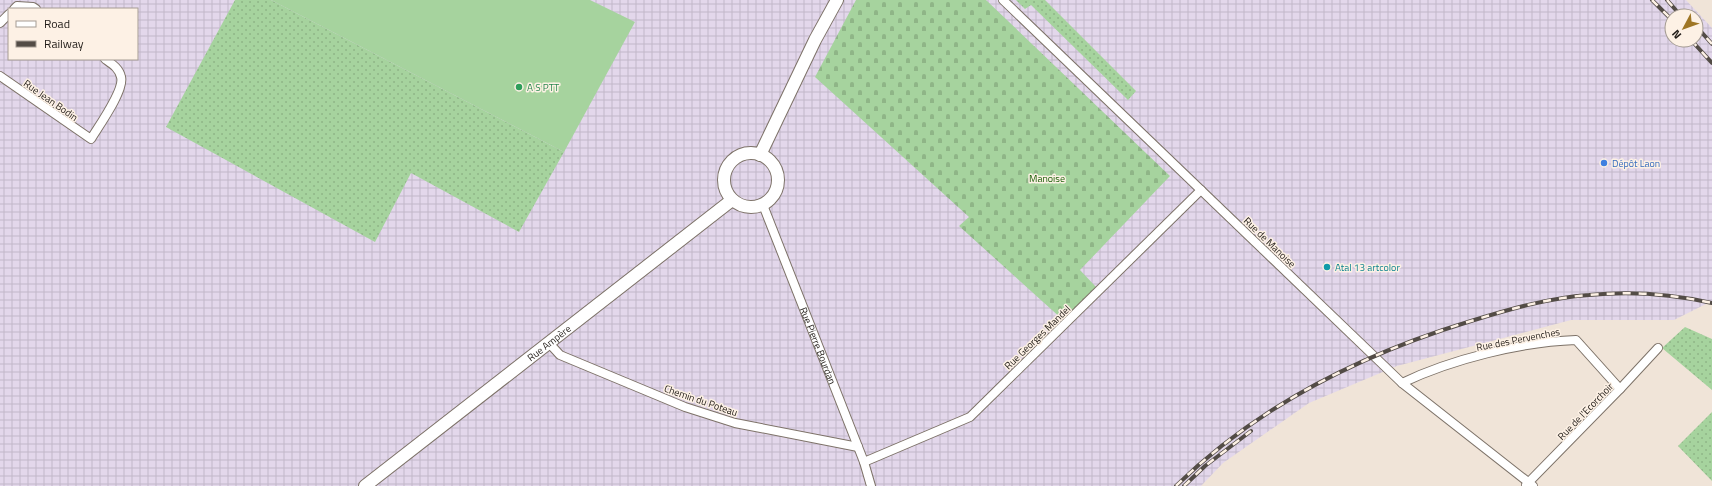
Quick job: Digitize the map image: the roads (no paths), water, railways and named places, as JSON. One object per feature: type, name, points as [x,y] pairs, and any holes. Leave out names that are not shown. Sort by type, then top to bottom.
[{"type":"street","points":[[760,155],[811,47],[837,0]]},
{"type":"street","name":"Rue de Manoise","points":[[1003,0],[1402,383],[1529,485]]},
{"type":"street","points":[[15,8],[17,6],[34,8]]},
{"type":"street","points":[[0,23],[8,15]]},
{"type":"street","name":"Rue Jean Bodin","points":[[0,76],[91,139],[120,89],[122,79],[117,68],[106,60]]},
{"type":"street","points":[[745,154],[760,155],[767,158],[773,164],[778,179],[775,194],[763,205],[757,207],[744,207],[732,200],[726,190],[724,176],[730,164],[735,159],[745,154]]},
{"type":"street","name":"Rue Georges Mandel","points":[[864,462],[970,417],[1201,190]]},
{"type":"street","name":"Rue Ampère","points":[[365,486],[732,200]]},
{"type":"street","name":"Rue Pierre Bourdan","points":[[763,205],[864,462],[871,486]]},
{"type":"street","name":"Rue des Pervenches","points":[[1402,383],[1443,366],[1500,351],[1556,341],[1576,340],[1620,389]]},
{"type":"street","name":"Chemin du Poteau","points":[[548,342],[560,355],[685,407],[735,423],[858,447]]},
{"type":"street","name":"Rue de l'Ecorchoir","points":[[1529,485],[1658,348]]},
{"type":"railway","points":[[1652,0],[1664,12]]},
{"type":"railway","points":[[1667,0],[1674,8]]},
{"type":"railway","points":[[1704,35],[1712,44]]},
{"type":"railway","points":[[1698,48],[1712,63]]},
{"type":"railway","points":[[1176,486],[1208,457],[1241,431],[1277,407],[1313,386],[1351,367],[1390,349],[1430,334],[1515,308],[1574,296],[1635,293],[1682,297],[1712,303]]},
{"type":"railway","points":[[1184,486],[1205,466],[1251,431]]},
{"type":"place","name":"A S PTT","points":[[519,87]]},
{"type":"place","name":"Dépôt Laon","points":[[1604,163]]},
{"type":"place","name":"Atal 13 artcolor","points":[[1327,267]]},
{"type":"park label","name":"Manoise","points":[[1047,178]]}]
